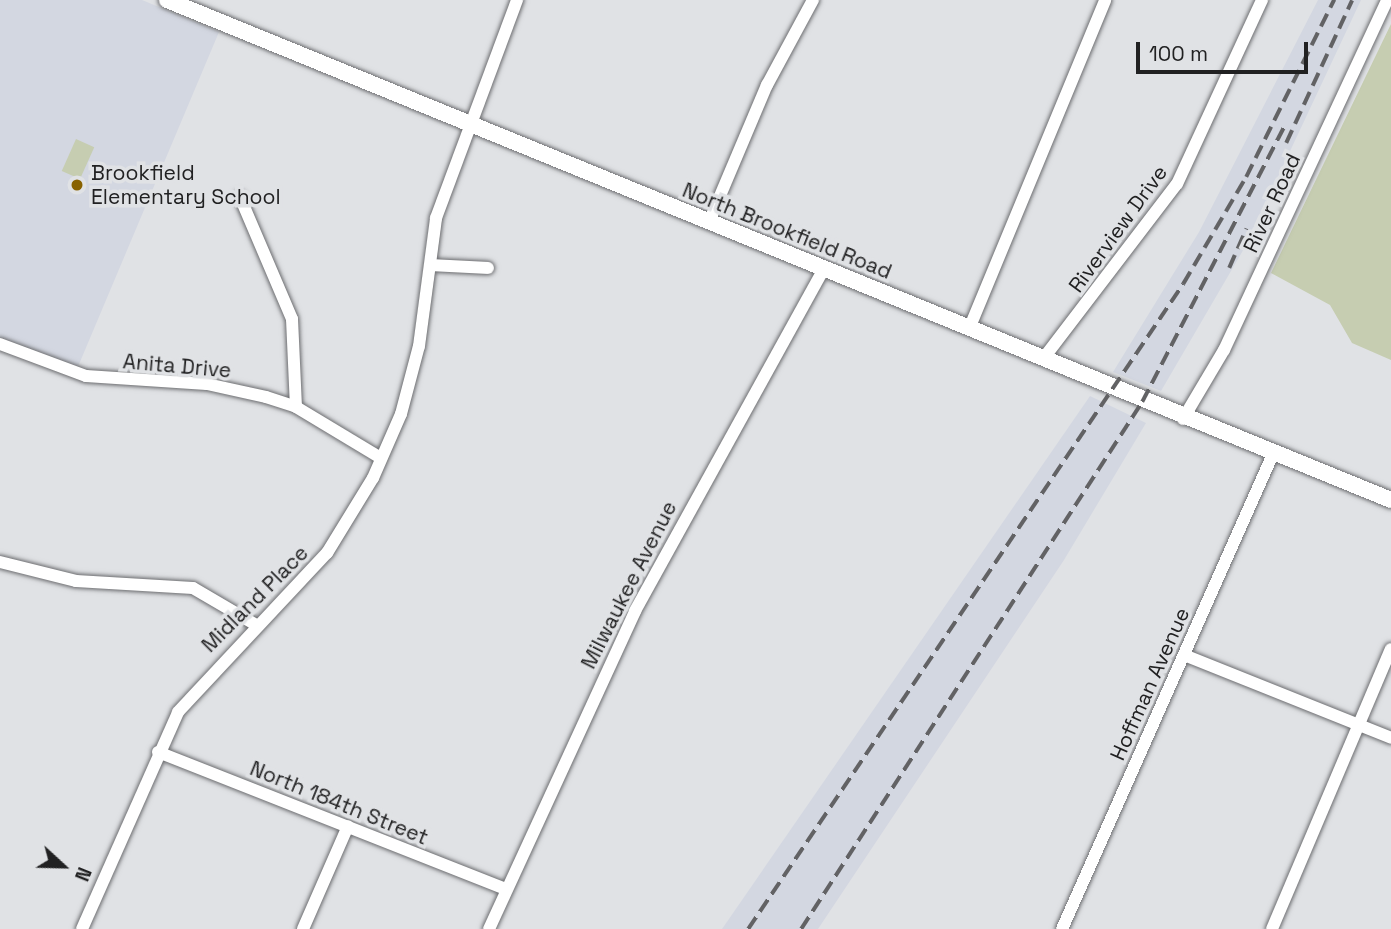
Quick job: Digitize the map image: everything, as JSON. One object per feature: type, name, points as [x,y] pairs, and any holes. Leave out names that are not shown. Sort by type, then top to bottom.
[{"type":"street","name":"North Brookfield Road","points":[[167,0],[1183,419],[1391,500]]},
{"type":"street","name":"Midland Place","points":[[82,929],[158,752],[185,700],[327,553],[381,458],[407,393],[431,265],[436,218],[468,125],[517,0]]},
{"type":"street","points":[[709,222],[767,85],[813,0]]},
{"type":"street","points":[[969,329],[1105,0]]},
{"type":"street","name":"Riverview Drive","points":[[1043,359],[1177,184],[1262,0]]},
{"type":"street","name":"River Road","points":[[1183,419],[1224,350],[1387,0]]},
{"type":"street","points":[[240,197],[292,319],[299,365],[296,407]]},
{"type":"street","points":[[431,265],[488,268]]},
{"type":"street","name":"Milwaukee Avenue","points":[[489,929],[635,611],[824,270]]},
{"type":"street","name":"Anita Drive","points":[[0,344],[86,376],[207,384],[296,407],[381,458]]},
{"type":"street","name":"Hoffman Avenue","points":[[1062,929],[1273,454]]},
{"type":"street","points":[[0,562],[76,581],[193,588],[258,626]]},
{"type":"street","points":[[1272,929],[1391,649]]},
{"type":"street","points":[[1184,655],[1391,738]]},
{"type":"street","name":"North 184th Street","points":[[158,752],[506,889]]},
{"type":"street","points":[[303,929],[348,826]]},
{"type":"shaded area","name":"Brookfield Elementary School","points":[[0,0],[142,0],[219,32],[77,369],[0,338]]},
{"type":"shaded area","points":[[1318,0],[1361,0],[1245,247],[1161,391],[1113,372],[1199,232]]},
{"type":"shaded area","points":[[1090,396],[1146,423],[1064,560],[818,929],[722,929]]},
{"type":"green space","points":[[1391,24],[1391,360],[1352,343],[1330,305],[1271,273]]},
{"type":"green space","points":[[76,139],[94,147],[80,179],[62,171]]},
{"type":"railway","points":[[748,929],[1183,284],[1246,177],[1334,0]]},
{"type":"railway","points":[[1286,143],[1352,0]]},
{"type":"railway","points":[[801,929],[1142,402],[1284,127]]},
{"type":"railway","points":[[1229,268],[1246,229]]},
{"type":"place","name":"Brookfield Elementary School","points":[[77,185]]}]
